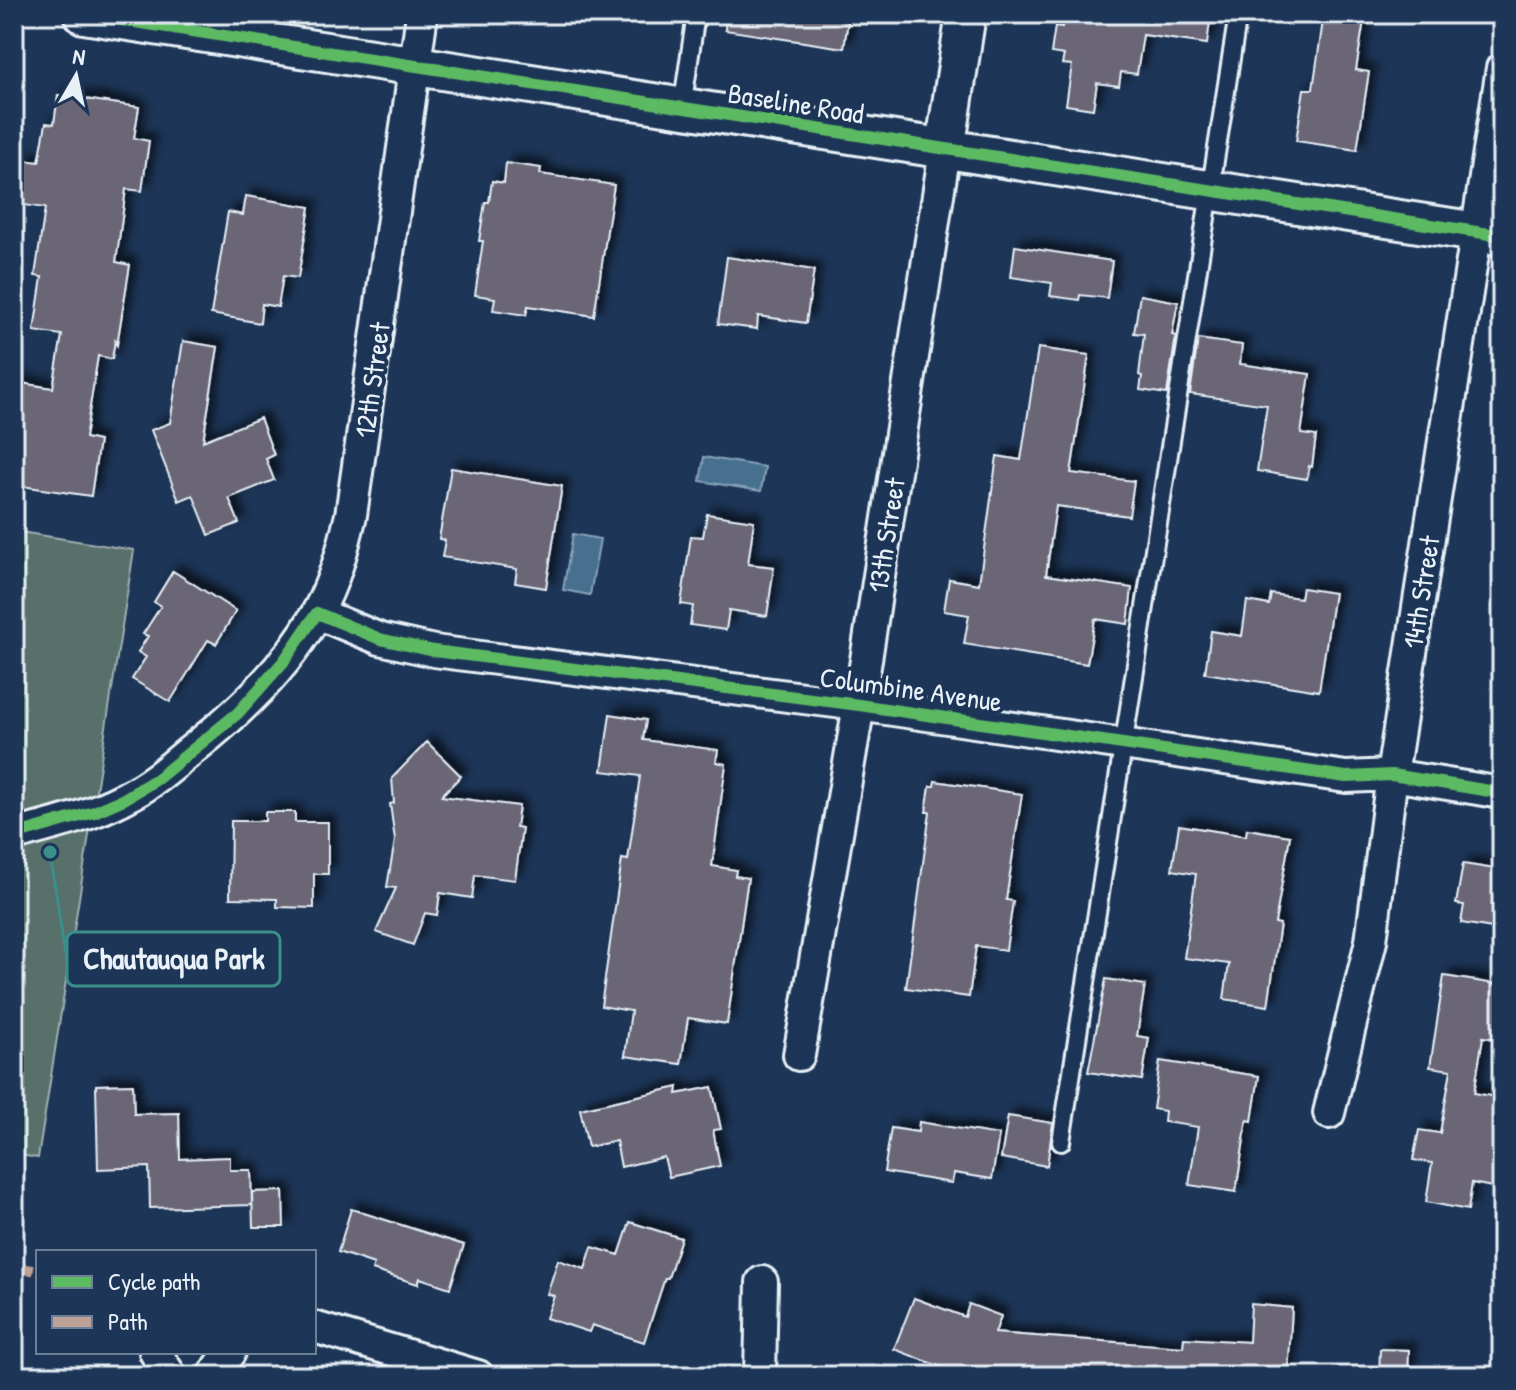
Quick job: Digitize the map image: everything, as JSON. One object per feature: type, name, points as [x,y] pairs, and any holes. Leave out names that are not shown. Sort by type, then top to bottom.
[{"type":"street","name":"Baseline Road","points":[[84,14],[146,19],[682,109],[1490,234]]},
{"type":"street","name":"12th Street","points":[[14,835],[94,812],[157,779],[238,713],[284,661],[317,613],[336,570],[351,515],[422,14]]},
{"type":"street","name":"13th Street","points":[[799,1055],[859,705],[966,14]]},
{"type":"street","name":"14th Street","points":[[1329,1113],[1371,941],[1392,775],[1490,234],[1502,68]]},
{"type":"street","name":"Columbine Avenue","points":[[317,613],[380,639],[434,651],[859,705],[1346,777],[1392,775],[1502,793]]},
{"type":"street","points":[[760,1376],[762,1282]]},
{"type":"street","points":[[316,1328],[478,1376]]},
{"type":"street","points":[[156,1354],[171,1376]]},
{"type":"street","points":[[213,1376],[229,1354]]},
{"type":"lane","points":[[682,109],[696,14]]},
{"type":"lane","points":[[1061,1142],[1238,14]]},
{"type":"green space","points":[[14,531],[134,550],[38,1158],[14,1154]]},
{"type":"water","points":[[704,457],[765,467],[761,491],[700,481]]},
{"type":"water","points":[[573,534],[600,539],[590,595],[563,590]]},
{"type":"building","points":[[726,14],[849,14],[844,48],[725,30]]},
{"type":"building","points":[[1064,14],[1211,14],[1207,44],[1143,35],[1137,74],[1121,72],[1119,86],[1097,83],[1093,109],[1066,105],[1072,65],[1062,64],[1064,55],[1051,53],[1055,26],[1062,27]]},
{"type":"building","points":[[1324,14],[1365,14],[1356,70],[1369,72],[1357,150],[1296,141],[1304,89],[1313,89]]},
{"type":"building","points":[[58,95],[139,107],[134,138],[149,141],[142,191],[126,189],[116,262],[130,265],[117,345],[115,341],[112,359],[98,356],[85,438],[99,441],[91,496],[14,485],[14,382],[53,388],[62,335],[34,331],[42,277],[35,276],[45,208],[17,204],[23,160],[39,162],[46,123],[54,124]]},
{"type":"building","points":[[506,163],[541,168],[540,174],[614,185],[594,316],[528,306],[526,315],[493,310],[495,298],[475,295],[485,202],[489,202],[492,181],[504,183]]},
{"type":"building","points":[[246,196],[310,207],[298,278],[283,276],[278,307],[262,304],[260,323],[211,314],[228,212],[243,215]]},
{"type":"building","points":[[1015,246],[1112,261],[1107,298],[1080,295],[1079,300],[1050,296],[1052,283],[1011,277]]},
{"type":"building","points":[[727,257],[814,270],[806,323],[758,316],[757,329],[718,324]]},
{"type":"building","points":[[1140,295],[1178,302],[1167,394],[1140,390],[1144,334],[1134,333]]},
{"type":"building","points":[[1198,339],[1242,345],[1240,364],[1310,374],[1301,434],[1316,436],[1312,467],[1309,466],[1307,479],[1257,471],[1267,405],[1190,394]]},
{"type":"building","points":[[183,341],[218,347],[203,441],[260,418],[274,455],[266,459],[274,480],[229,498],[239,523],[209,535],[193,495],[179,501],[151,430],[170,423]]},
{"type":"building","points":[[1038,348],[1089,355],[1071,473],[1134,481],[1129,516],[1056,506],[1046,575],[1132,588],[1128,624],[1095,619],[1087,664],[964,644],[969,615],[944,611],[949,579],[979,584],[997,456],[1021,460]]},
{"type":"building","points":[[451,468],[562,486],[546,588],[515,583],[517,569],[442,557],[445,540],[439,539]]},
{"type":"building","points":[[707,514],[754,521],[748,564],[774,567],[767,616],[729,610],[726,630],[690,625],[693,606],[681,604],[691,536],[703,537]]},
{"type":"building","points":[[173,571],[236,611],[216,644],[208,640],[170,702],[132,679],[146,657],[138,652],[148,636],[143,634],[161,606],[154,602]]},
{"type":"building","points":[[1302,588],[1334,593],[1319,691],[1205,673],[1211,631],[1242,636],[1247,601],[1269,605],[1271,594],[1300,598]]},
{"type":"building","points":[[610,714],[646,720],[643,740],[718,750],[716,762],[726,764],[712,866],[736,870],[735,876],[748,878],[727,1024],[688,1018],[681,1064],[625,1056],[631,1011],[601,1006],[622,859],[628,860],[640,776],[602,771]]},
{"type":"building","points":[[427,742],[461,776],[441,796],[519,806],[516,827],[522,828],[515,880],[475,875],[472,898],[440,893],[437,915],[425,913],[413,945],[376,932],[396,888],[387,887],[395,840],[390,804],[394,803],[392,778]]},
{"type":"building","points":[[935,781],[1022,794],[1006,900],[1013,901],[1006,950],[976,946],[969,997],[906,988],[930,812],[926,812],[930,786],[934,786]]},
{"type":"building","points":[[265,812],[295,812],[295,822],[328,822],[328,874],[314,874],[314,908],[277,907],[277,899],[230,898],[231,821],[265,821]]},
{"type":"building","points":[[1179,825],[1246,836],[1247,829],[1290,836],[1275,923],[1280,924],[1268,1006],[1224,999],[1229,964],[1184,958],[1196,874],[1172,870]]},
{"type":"building","points":[[1463,864],[1502,870],[1499,929],[1461,923],[1464,905],[1456,904]]},
{"type":"building","points":[[1444,976],[1502,985],[1502,1040],[1483,1037],[1474,1093],[1502,1098],[1502,1189],[1472,1183],[1468,1210],[1426,1202],[1432,1163],[1413,1160],[1419,1130],[1440,1133],[1451,1070],[1430,1067]]},
{"type":"building","points":[[1106,979],[1145,985],[1137,1036],[1149,1038],[1142,1080],[1088,1072]]},
{"type":"building","points":[[1160,1061],[1259,1076],[1252,1121],[1247,1120],[1236,1192],[1189,1185],[1198,1127],[1164,1122],[1165,1111],[1153,1109]]},
{"type":"building","points":[[133,1084],[134,1114],[179,1113],[180,1159],[230,1157],[230,1170],[251,1170],[252,1205],[150,1208],[149,1167],[98,1169],[96,1085]]},
{"type":"building","points":[[678,1087],[677,1094],[712,1087],[721,1129],[713,1130],[720,1166],[669,1177],[664,1157],[621,1167],[616,1141],[588,1147],[580,1109]]},
{"type":"building","points":[[1008,1116],[1053,1123],[1047,1166],[1001,1158]]},
{"type":"building","points":[[919,1122],[999,1135],[992,1179],[954,1173],[952,1183],[884,1172],[891,1128],[918,1132]]},
{"type":"building","points":[[283,1191],[284,1227],[253,1227],[252,1192]]},
{"type":"building","points":[[351,1209],[464,1245],[450,1288],[420,1278],[418,1284],[372,1270],[374,1264],[338,1252]]},
{"type":"building","points":[[630,1222],[681,1238],[644,1342],[592,1325],[589,1332],[546,1318],[554,1296],[547,1294],[558,1260],[585,1269],[592,1247],[619,1255]]},
{"type":"building","points":[[914,1298],[965,1317],[969,1304],[1001,1316],[995,1333],[1183,1347],[1184,1338],[1249,1342],[1251,1304],[1292,1308],[1288,1376],[995,1376],[974,1368],[971,1376],[965,1376],[894,1349]]},
{"type":"building","points":[[1380,1349],[1409,1350],[1408,1376],[1379,1376]]},
{"type":"marked path","points":[[14,1267],[36,1271]]},
{"type":"cycle path","points":[[84,14],[1502,236]]},
{"type":"cycle path","points":[[14,835],[94,812],[124,799],[157,779],[238,713],[284,661],[317,613],[380,639],[434,651],[859,705],[1346,777],[1392,775],[1502,793]]},
{"type":"place","name":"Chautauqua Park","points":[[50,852]]}]
